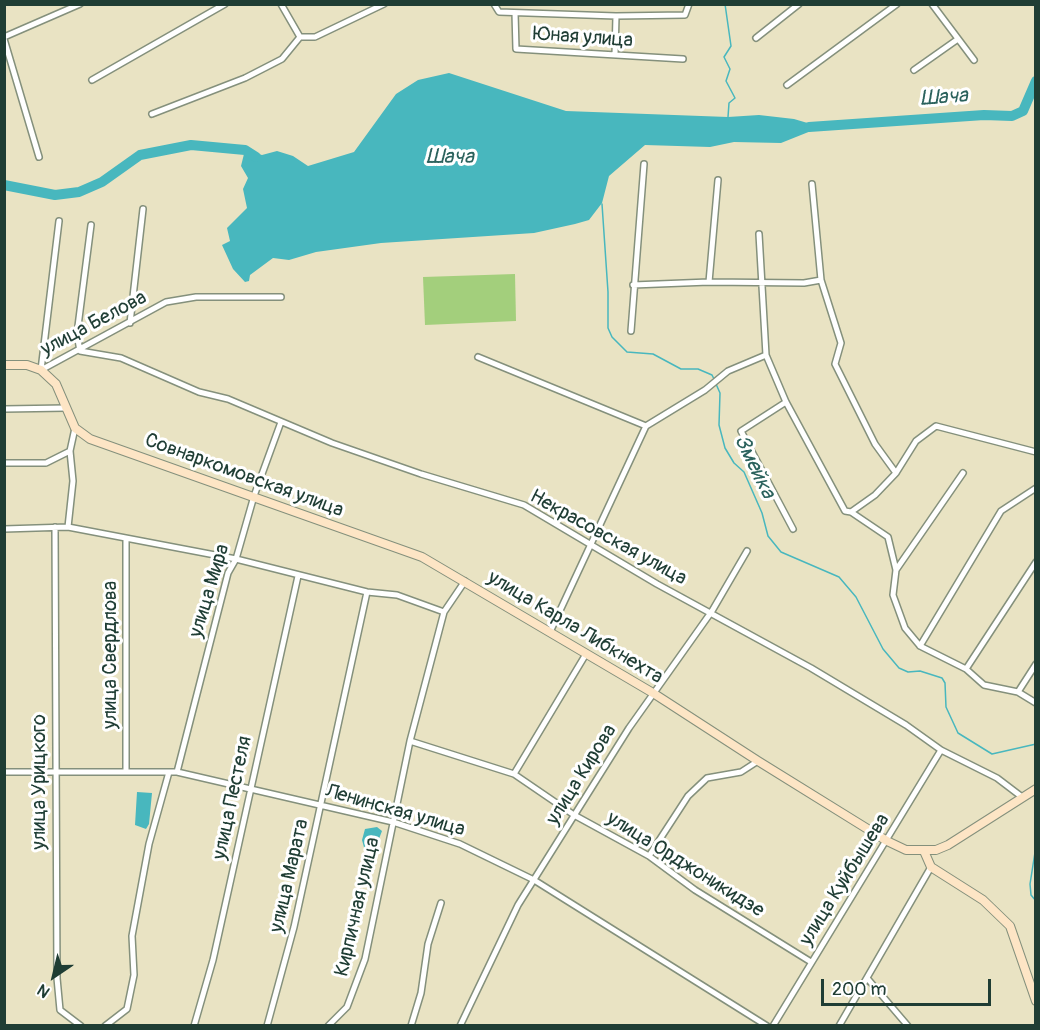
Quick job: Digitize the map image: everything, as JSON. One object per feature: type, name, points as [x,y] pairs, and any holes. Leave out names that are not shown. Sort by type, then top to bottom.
[{"type":"street","points":[[39,157],[4,38],[80,4]]},
{"type":"street","points":[[92,80],[225,4]]},
{"type":"street","points":[[281,4],[300,37]]},
{"type":"street","points":[[300,37],[315,37],[384,4]]},
{"type":"street","name":"Юная улица","points":[[494,4],[499,12],[616,16],[686,15],[689,4]]},
{"type":"street","points":[[756,38],[799,4]]},
{"type":"street","points":[[787,86],[897,4]]},
{"type":"street","points":[[932,4],[974,60]]},
{"type":"street","name":"Юная улица","points":[[515,13],[516,48],[683,59]]},
{"type":"street","points":[[615,55],[616,16]]},
{"type":"street","points":[[153,114],[244,78],[282,59],[300,37]]},
{"type":"street","points":[[914,70],[958,39]]},
{"type":"street","points":[[631,331],[644,164]]},
{"type":"street","points":[[709,282],[718,180]]},
{"type":"street","points":[[812,184],[821,280],[841,343],[835,364],[875,444],[896,473]]},
{"type":"street","points":[[130,323],[143,209]]},
{"type":"street","name":"улица Белова","points":[[41,370],[58,222]]},
{"type":"street","points":[[80,351],[77,334],[91,225]]},
{"type":"street","points":[[759,234],[766,355],[786,402],[845,511],[851,512],[888,537],[896,570],[893,594],[905,628],[920,646],[966,669],[984,685],[1018,692],[1035,703]]},
{"type":"street","points":[[633,285],[709,282],[804,283],[821,280]]},
{"type":"street","name":"улица Белова","points":[[41,370],[80,351],[166,302],[196,297],[281,297]]},
{"type":"street","name":"Некрасовская улица","points":[[80,351],[121,358],[199,392],[228,399],[281,422],[421,474],[524,505],[657,584],[712,611],[906,725],[941,750],[997,778],[1022,797]]},
{"type":"street","points":[[550,632],[646,426],[705,390],[725,374],[766,355]]},
{"type":"street","points":[[478,357],[646,426]]},
{"type":"street","points":[[4,365],[27,364],[41,370],[56,384],[75,428],[70,451],[73,481],[68,527]]},
{"type":"street","points":[[786,402],[741,431],[792,529]]},
{"type":"street","points":[[4,409],[66,408]]},
{"type":"street","name":"улица Мира","points":[[177,772],[228,573],[236,559],[254,496],[281,422]]},
{"type":"street","points":[[851,512],[875,495],[896,473],[916,441],[936,426],[1035,452]]},
{"type":"street","name":"Совнаркомовская улица","points":[[75,428],[90,439],[422,557],[465,581]]},
{"type":"street","points":[[4,463],[46,463],[70,451]]},
{"type":"street","points":[[896,570],[963,473]]},
{"type":"street","points":[[920,646],[1001,511],[1035,488]]},
{"type":"street","name":"улица Урицкого","points":[[55,527],[54,772],[59,999],[60,1010],[81,1026]]},
{"type":"street","points":[[4,529],[68,527],[236,559],[366,592],[398,595],[444,612]]},
{"type":"street","name":"улица Свердлова","points":[[126,539],[126,770]]},
{"type":"street","name":"улица Кирова","points":[[460,1026],[514,913],[653,693],[712,611],[747,551]]},
{"type":"street","points":[[966,669],[1035,562]]},
{"type":"street","name":"улица Пестеля","points":[[194,1026],[213,960],[298,576]]},
{"type":"street","name":"улица Карла Либкнехта","points":[[444,612],[465,581],[653,693],[887,841],[906,850],[924,851]]},
{"type":"street","name":"улица Марата","points":[[267,1026],[294,927],[366,592]]},
{"type":"street","name":"Кирпичная улица","points":[[328,1026],[347,1007],[365,960],[410,741],[444,612]]},
{"type":"street","points":[[514,774],[586,654]]},
{"type":"street","points":[[1018,692],[1035,664]]},
{"type":"street","name":"улица Орджоникидзе","points":[[410,741],[514,774],[574,815],[649,856],[695,890],[812,962]]},
{"type":"street","name":"улица Куйбышева","points":[[773,1026],[941,750]]},
{"type":"street","points":[[649,856],[688,796],[707,778],[741,772],[758,761]]},
{"type":"street","name":"Ленинская улица","points":[[4,772],[126,770],[177,772],[393,822],[459,844],[534,880],[767,1026]]},
{"type":"street","points":[[105,1026],[127,1009],[134,975],[132,936],[149,844],[169,771]]},
{"type":"street","points":[[1035,789],[948,845],[936,850],[924,851],[931,867],[983,900],[1010,926],[1035,1001]]},
{"type":"street","points":[[838,1026],[931,867]]},
{"type":"street","points":[[411,1026],[421,993],[428,945],[441,903]]},
{"type":"street","points":[[867,978],[908,1026]]},
{"type":"green space","points":[[515,274],[516,321],[425,325],[423,277]]},
{"type":"water","name":"Шача","points":[[449,73],[566,111],[728,117],[759,115],[794,119],[821,127],[781,143],[734,142],[710,147],[645,145],[609,176],[602,203],[589,220],[575,224],[534,233],[381,243],[316,252],[289,260],[273,258],[250,275],[249,281],[245,282],[233,269],[222,245],[230,241],[227,228],[247,208],[243,189],[248,178],[241,166],[245,150],[262,155],[277,151],[293,156],[308,166],[354,152],[396,94],[418,80]]},
{"type":"water","points":[[137,792],[152,793],[149,824],[146,829],[135,825]]},
{"type":"water","points":[[377,827],[382,831],[377,844],[379,854],[365,851],[362,840],[365,829]]},
{"type":"waterway","points":[[725,4],[731,46],[724,57],[730,69],[726,81],[735,98],[729,103],[728,117]]},
{"type":"waterway","name":"Шача","points":[[809,127],[984,115],[1012,116],[1023,111],[1036,81]]},
{"type":"waterway","name":"Шача","points":[[4,185],[55,195],[79,192],[102,182],[140,155],[191,145],[245,150],[256,157]]},
{"type":"waterway","name":"Змейка","points":[[602,204],[608,328],[612,337],[627,352],[653,354],[681,369],[698,369],[712,375],[714,379]]},
{"type":"waterway","name":"Змейка","points":[[716,384],[720,393],[719,425],[725,448],[734,463],[744,472],[762,513],[768,536],[781,552],[839,577],[856,597],[883,649],[899,668],[908,672],[920,671],[942,678],[945,683],[946,707],[958,733],[992,754],[1036,744]]},
{"type":"waterway","name":"Змейка","points":[[1036,846],[1030,884],[1031,895],[1036,901]]}]
